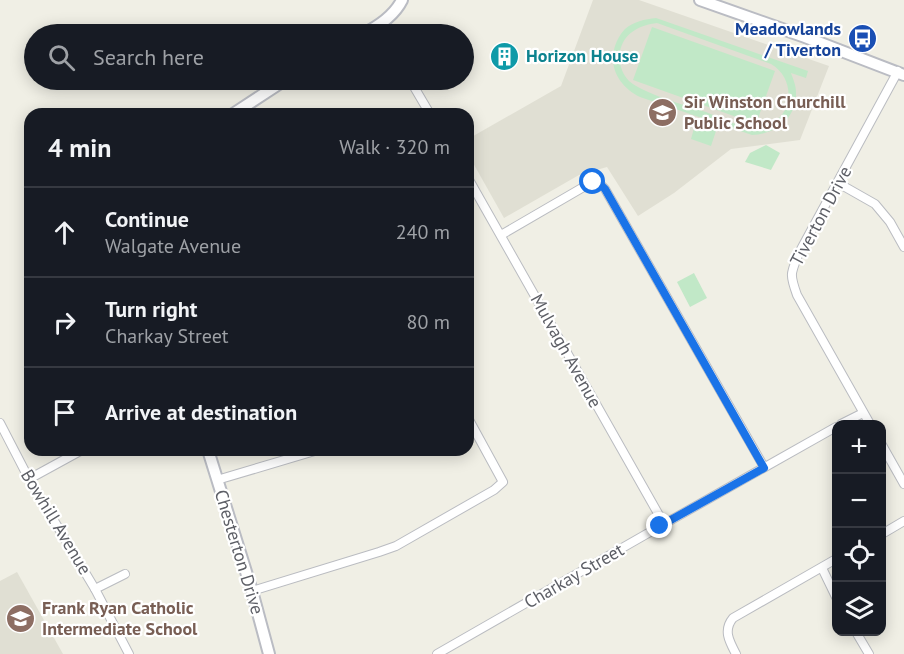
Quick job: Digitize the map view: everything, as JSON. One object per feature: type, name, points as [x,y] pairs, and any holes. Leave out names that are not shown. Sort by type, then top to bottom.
[{"type":"street","points":[[386,24],[402,0]]},
{"type":"street","points":[[700,0],[805,36],[901,73]]},
{"type":"street","name":"Tiverton Drive","points":[[867,420],[797,295],[791,273],[799,253],[901,73]]},
{"type":"street","points":[[242,108],[270,90]]},
{"type":"street","points":[[416,90],[426,108]]},
{"type":"street","points":[[501,235],[587,185],[598,182],[605,189],[764,468]]},
{"type":"street","points":[[838,183],[875,204],[890,222],[904,247]]},
{"type":"street","name":"Mulvagh Avenue","points":[[474,188],[664,524]]},
{"type":"street","points":[[850,420],[863,413]]},
{"type":"street","name":"Bowhill Avenue","points":[[0,423],[29,479],[95,589],[129,654]]},
{"type":"street","points":[[252,591],[396,546],[494,490],[504,482],[474,429]]},
{"type":"street","name":"Charkay Street","points":[[436,654],[832,430]]},
{"type":"street","points":[[886,452],[904,484]]},
{"type":"street","points":[[29,479],[71,456]]},
{"type":"street","name":"Chesterton Drive","points":[[210,456],[269,654]]},
{"type":"street","points":[[217,480],[298,456]]},
{"type":"street","points":[[886,532],[904,521]]},
{"type":"street","points":[[736,654],[728,635],[727,625],[733,618],[832,562]]},
{"type":"street","points":[[822,568],[832,587]]},
{"type":"street","name":"Bowhill Avenue","points":[[95,589],[125,574]]},
{"type":"street","points":[[858,636],[869,654]]},
{"type":"shaded area","name":"Sir Winston Churchill Public School","points":[[593,0],[639,0],[829,66],[800,140],[731,149],[674,193],[638,216],[607,167],[579,175],[504,218],[474,165],[474,136],[561,86]]},
{"type":"shaded area","name":"Frank Ryan Catholic Intermediate School","points":[[17,572],[63,654],[0,654],[0,581]]},
{"type":"green space","points":[[656,18],[808,71],[806,78],[791,73],[796,92],[793,110],[789,117],[769,132],[752,135],[633,93],[617,76],[613,62],[615,46],[625,29],[639,21]],"holes":[[[657,23],[771,64],[785,79],[788,88],[786,108],[773,123],[755,128],[733,123],[635,86],[624,75],[620,56],[622,45],[633,31]]]},
{"type":"green space","points":[[652,27],[775,71],[756,124],[633,80]]},
{"type":"green space","points":[[696,121],[717,128],[711,146],[691,139]]},
{"type":"green space","points":[[766,145],[780,153],[771,170],[745,162],[750,153]]},
{"type":"green space","points":[[694,273],[707,298],[690,307],[677,282]]},
{"type":"place","name":"Meadowlands / Tiverton","points":[[862,39]]},
{"type":"place","name":"Horizon House","points":[[505,56]]},
{"type":"place","name":"Sir Winston Churchill Public School","points":[[663,112]]},
{"type":"place","name":"Frank Ryan Catholic Intermediate School","points":[[21,618]]},
{"type":"route","points":[[593,182],[598,182],[605,189],[764,468],[660,526]]}]
